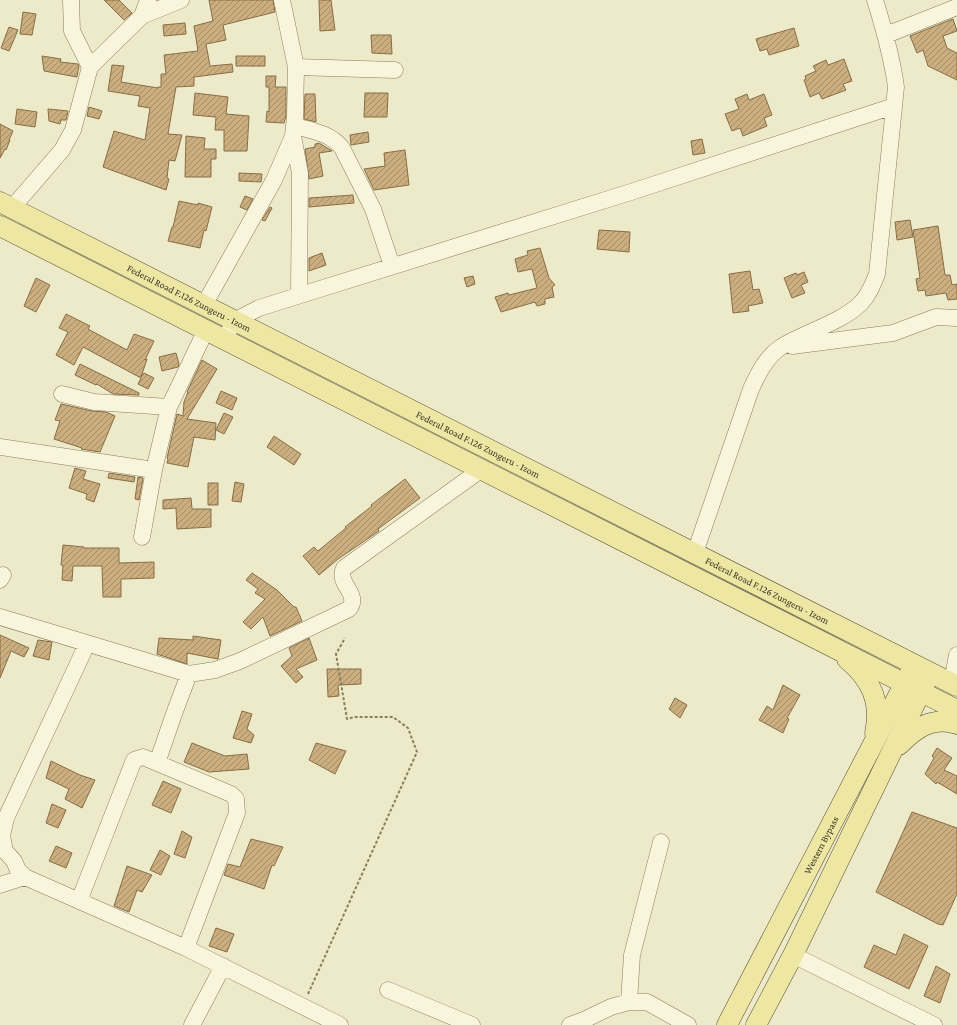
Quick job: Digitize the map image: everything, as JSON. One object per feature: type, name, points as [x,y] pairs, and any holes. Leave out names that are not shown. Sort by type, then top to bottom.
[{"type":"main road","name":"Federal Road F.126 Zungeru - Izom","points":[[6,205],[954,684]]},
{"type":"main road","name":"Federal Road F.126 Zungeru - Izom","points":[[0,226],[957,710]]},
{"type":"main road","points":[[828,644],[855,666],[866,678],[874,693],[878,720],[872,745]]},
{"type":"main road","name":"Western Bypass","points":[[756,1025],[793,955],[890,753],[913,687],[922,668]]},
{"type":"main road","name":"Western Bypass","points":[[727,1025],[872,745],[913,687]]},
{"type":"main road","points":[[890,753],[910,734],[922,726],[935,722],[950,722],[957,724]]},
{"type":"street","points":[[71,0],[72,30],[90,68]]},
{"type":"street","points":[[142,16],[148,0]]},
{"type":"street","points":[[6,205],[62,150],[74,130],[90,68],[142,16],[181,0]]},
{"type":"street","points":[[282,0],[296,68],[294,131],[300,173],[299,295]]},
{"type":"street","points":[[695,553],[751,389],[758,373],[780,348],[851,312],[862,302],[871,289],[877,274],[896,87],[886,35],[875,0]]},
{"type":"street","points":[[886,35],[957,7]]},
{"type":"street","points":[[296,68],[395,70]]},
{"type":"street","points":[[224,339],[234,321],[259,308],[631,192],[894,106]]},
{"type":"street","points":[[294,131],[328,136],[336,141],[342,148],[373,209],[392,266]]},
{"type":"street","points":[[204,306],[274,180],[294,131]]},
{"type":"street","points":[[780,348],[893,333],[936,317],[957,318]]},
{"type":"street","points":[[142,537],[154,470],[169,407],[206,330]]},
{"type":"street","points":[[62,394],[94,402],[169,407]]},
{"type":"street","points":[[0,447],[154,470]]},
{"type":"street","points":[[0,617],[189,674],[215,670],[240,661],[349,609],[352,606],[352,598],[342,578],[344,568],[482,469]]},
{"type":"street","points":[[87,644],[6,818],[2,836],[5,851],[14,861],[18,870],[25,877],[186,948],[340,1025]]},
{"type":"street","points":[[954,684],[957,655]]},
{"type":"street","points":[[157,763],[189,674]]},
{"type":"street","points":[[79,901],[134,760],[143,757],[230,794],[236,799],[238,813],[186,948]]},
{"type":"street","points":[[629,1002],[632,955],[661,842]]},
{"type":"street","points":[[0,885],[25,877]]},
{"type":"street","points":[[793,955],[934,1025]]},
{"type":"street","points":[[192,1025],[222,966]]},
{"type":"street","points":[[388,990],[472,1025]]},
{"type":"street","points":[[570,1025],[611,1007],[629,1002],[646,1002],[688,1025]]},
{"type":"path","points":[[303,1006],[417,752],[408,728],[393,717],[354,717],[347,719],[336,654],[345,638]]},
{"type":"building","points":[[104,0],[119,0],[132,13],[124,20]]},
{"type":"building","points":[[209,0],[273,0],[275,12],[223,25],[226,40],[206,44],[210,66],[232,64],[233,72],[194,77],[194,86],[176,87],[168,134],[182,135],[175,161],[169,160],[167,178],[169,179],[166,190],[103,167],[114,131],[145,140],[150,108],[138,106],[140,96],[108,91],[112,65],[124,66],[121,82],[158,88],[161,87],[161,74],[166,74],[164,55],[198,51],[194,26],[213,21]]},
{"type":"building","points":[[319,0],[331,0],[335,30],[320,31]]},
{"type":"building","points":[[23,12],[36,14],[32,35],[20,34]]},
{"type":"building","points":[[953,19],[957,31],[943,36],[947,48],[957,53],[957,80],[928,66],[923,50],[917,53],[910,36]]},
{"type":"building","points":[[185,23],[186,34],[164,36],[163,25]]},
{"type":"building","points":[[9,27],[18,30],[9,51],[1,48]]},
{"type":"building","points":[[794,28],[799,46],[769,55],[767,49],[760,51],[756,39]]},
{"type":"building","points":[[371,35],[391,35],[392,54],[372,53]]},
{"type":"building","points":[[42,56],[61,59],[60,62],[78,64],[77,77],[44,71]]},
{"type":"building","points":[[236,56],[265,56],[265,66],[236,66]]},
{"type":"building","points":[[844,59],[852,81],[843,84],[846,90],[822,99],[819,93],[810,97],[804,80],[806,79],[805,76],[816,71],[813,66],[826,60],[828,65]]},
{"type":"building","points":[[266,76],[276,76],[275,87],[286,87],[286,116],[284,123],[266,122],[267,111],[269,112],[269,87],[266,87]]},
{"type":"building","points":[[195,93],[228,97],[226,114],[249,116],[247,151],[224,151],[224,130],[215,130],[216,117],[193,115]]},
{"type":"building","points":[[365,93],[388,93],[387,117],[364,117]]},
{"type":"building","points":[[305,94],[315,94],[316,122],[304,119]]},
{"type":"building","points":[[747,94],[749,100],[764,94],[772,115],[764,118],[767,126],[743,136],[740,128],[732,131],[725,114],[739,109],[735,99]]},
{"type":"building","points":[[89,107],[102,111],[99,119],[87,116]]},
{"type":"building","points":[[17,109],[37,112],[35,127],[15,124]]},
{"type":"building","points":[[48,109],[68,111],[66,120],[61,120],[60,124],[49,121]]},
{"type":"building","points":[[0,124],[13,131],[6,150],[5,149],[0,158]]},
{"type":"building","points":[[368,132],[369,142],[351,145],[350,135]]},
{"type":"building","points":[[186,136],[205,138],[204,149],[216,149],[216,159],[211,159],[211,177],[185,177]]},
{"type":"building","points":[[702,139],[705,153],[693,155],[691,141]]},
{"type":"building","points":[[319,143],[332,151],[319,153],[323,176],[309,179],[305,149],[315,147],[315,144]]},
{"type":"building","points":[[405,150],[409,185],[374,190],[364,169],[385,166],[384,153]]},
{"type":"building","points":[[239,173],[262,174],[261,182],[239,181]]},
{"type":"building","points":[[353,195],[354,203],[309,207],[309,198]]},
{"type":"building","points":[[245,196],[253,199],[247,210],[240,207]]},
{"type":"building","points":[[179,201],[198,205],[198,203],[212,207],[206,231],[204,230],[200,248],[168,241]]},
{"type":"building","points":[[270,207],[272,208],[265,221],[262,220]]},
{"type":"building","points":[[910,220],[913,237],[897,240],[895,222]]},
{"type":"building","points":[[938,226],[945,275],[950,275],[952,285],[957,284],[957,299],[948,300],[946,293],[926,296],[925,290],[918,291],[916,279],[920,278],[913,230]]},
{"type":"building","points":[[599,230],[630,232],[629,252],[597,249]]},
{"type":"building","points":[[540,248],[549,278],[555,285],[552,287],[554,297],[545,299],[545,304],[537,306],[535,302],[501,312],[495,297],[537,288],[532,269],[518,272],[515,259],[528,255],[527,251]]},
{"type":"building","points":[[322,253],[326,265],[309,271],[309,258]]},
{"type":"building","points":[[750,271],[753,290],[759,289],[763,303],[748,306],[749,311],[733,313],[729,274]]},
{"type":"building","points":[[804,272],[808,282],[801,285],[805,293],[792,298],[784,278],[796,273],[797,275]]},
{"type":"building","points":[[473,276],[475,284],[467,287],[464,278]]},
{"type":"building","points":[[36,278],[50,285],[36,312],[24,306]]},
{"type":"building","points":[[66,314],[90,326],[88,329],[127,350],[134,334],[154,341],[145,360],[147,359],[141,377],[144,373],[154,378],[148,389],[138,384],[141,378],[83,347],[74,365],[56,355],[68,332],[59,328]]},
{"type":"building","points":[[176,353],[179,364],[178,367],[162,371],[159,357]]},
{"type":"building","points":[[202,360],[217,369],[187,419],[216,423],[215,440],[194,437],[188,467],[167,463],[177,414],[183,416],[184,402],[187,392]]},
{"type":"building","points":[[80,364],[139,393],[139,395],[113,394],[97,384],[96,385],[75,375]]},
{"type":"building","points":[[221,391],[237,398],[232,410],[216,403]]},
{"type":"building","points":[[61,404],[92,411],[106,412],[115,416],[100,452],[81,449],[82,448],[54,439],[60,421],[55,420]]},
{"type":"building","points":[[224,413],[233,417],[224,434],[216,430]]},
{"type":"building","points":[[274,436],[301,454],[294,465],[267,447]]},
{"type":"building","points":[[75,468],[86,471],[83,479],[100,484],[94,502],[86,499],[87,494],[69,488]]},
{"type":"building","points":[[109,473],[135,477],[134,482],[108,478]]},
{"type":"building","points":[[138,477],[143,478],[139,500],[135,499]]},
{"type":"building","points":[[405,479],[420,498],[378,529],[379,531],[338,559],[319,575],[303,556],[314,547],[318,551],[372,506],[371,505]]},
{"type":"building","points":[[235,482],[244,484],[241,502],[232,501]]},
{"type":"building","points":[[208,483],[218,483],[218,505],[208,505]]},
{"type":"building","points":[[191,498],[192,509],[211,509],[211,527],[177,529],[176,508],[163,509],[163,500]]},
{"type":"building","points":[[63,545],[84,548],[119,548],[119,563],[154,562],[154,578],[121,579],[121,597],[103,597],[102,566],[73,566],[72,581],[62,580],[63,565],[61,565]]},
{"type":"building","points":[[252,573],[277,590],[294,607],[296,607],[302,621],[270,636],[263,617],[251,629],[243,622],[265,599],[255,593],[258,589],[246,580]]},
{"type":"building","points":[[0,635],[29,648],[24,657],[11,651],[0,678]]},
{"type":"building","points":[[193,636],[221,640],[218,659],[187,653],[187,664],[157,654],[159,638],[193,640]]},
{"type":"building","points":[[309,638],[317,660],[296,669],[303,677],[296,683],[281,666],[292,656],[289,648]]},
{"type":"building","points":[[38,640],[52,642],[49,660],[33,656]]},
{"type":"building","points":[[327,669],[361,669],[361,684],[338,685],[339,696],[328,697]]},
{"type":"building","points":[[783,685],[800,695],[787,718],[789,719],[783,733],[759,720],[767,706],[773,710]]},
{"type":"building","points":[[675,698],[687,705],[680,718],[669,709]]},
{"type":"building","points":[[242,711],[252,714],[247,729],[254,735],[251,743],[233,738]]},
{"type":"building","points":[[192,743],[225,756],[247,754],[249,769],[209,772],[184,762]]},
{"type":"building","points":[[316,743],[346,751],[335,774],[309,760]]},
{"type":"building","points":[[937,748],[952,758],[944,770],[957,776],[957,794],[937,782],[936,784],[925,774],[934,758],[932,756]]},
{"type":"building","points":[[51,761],[80,775],[95,780],[82,808],[65,799],[69,789],[46,778]]},
{"type":"building","points":[[163,781],[181,789],[171,813],[152,805]]},
{"type":"building","points":[[52,804],[66,810],[58,828],[46,823]]},
{"type":"building","points":[[912,812],[957,828],[957,894],[943,925],[938,924],[876,892]]},
{"type":"building","points":[[182,831],[192,837],[185,858],[174,854]]},
{"type":"building","points":[[251,839],[283,847],[274,866],[272,865],[264,889],[224,875],[228,864],[240,867]]},
{"type":"building","points":[[56,846],[72,853],[66,868],[49,861]]},
{"type":"building","points":[[160,850],[170,856],[161,875],[150,870]]},
{"type":"building","points":[[127,866],[152,875],[142,892],[137,890],[129,912],[114,906]]},
{"type":"building","points":[[216,928],[234,934],[227,952],[209,946]]},
{"type":"building","points":[[904,934],[928,946],[909,989],[864,967],[874,945],[896,955]]},
{"type":"building","points":[[936,966],[950,974],[940,1003],[924,996]]}]
